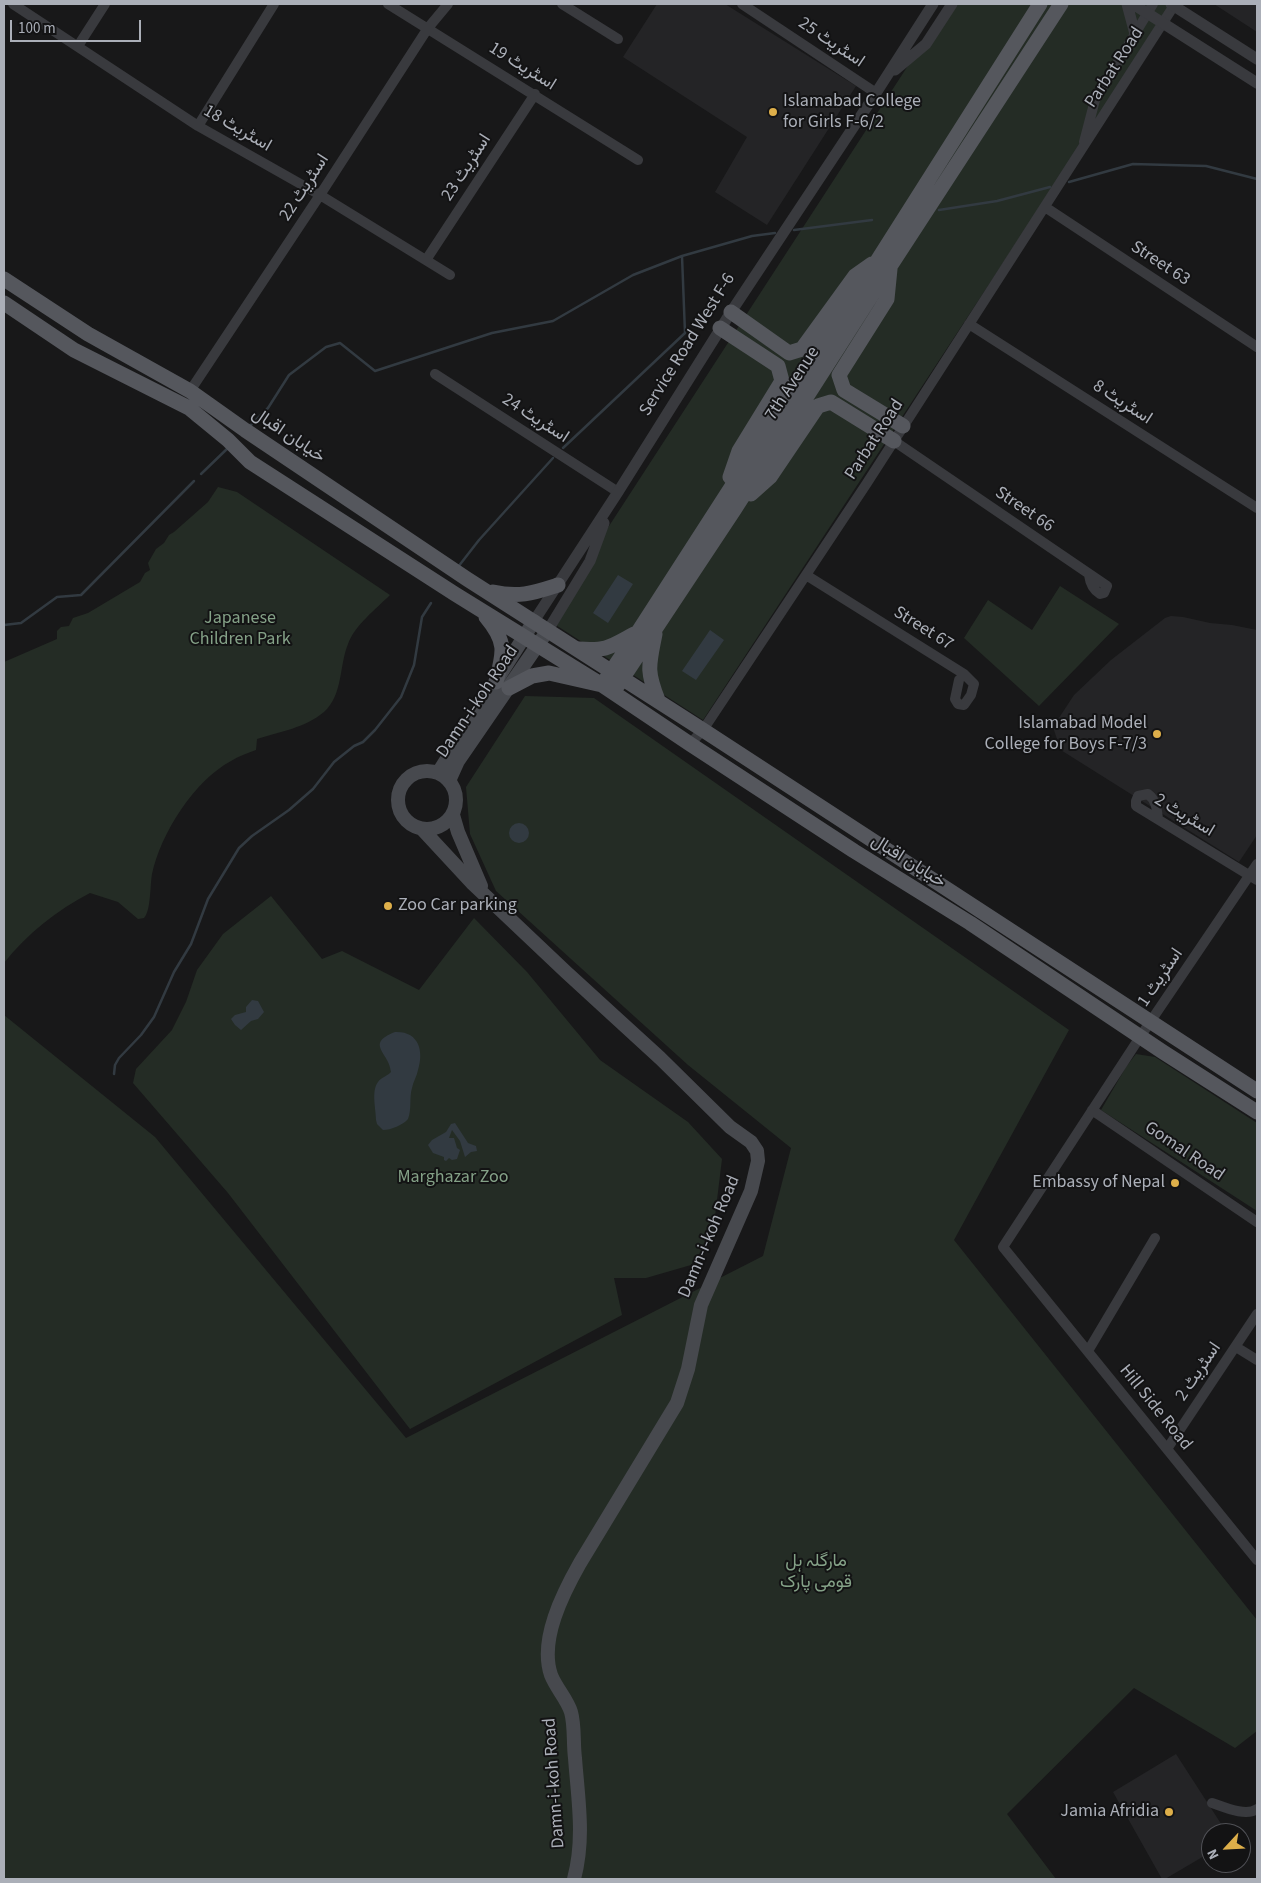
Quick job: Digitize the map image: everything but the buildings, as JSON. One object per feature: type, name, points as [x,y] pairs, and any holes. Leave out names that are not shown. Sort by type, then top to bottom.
[{"type":"main road","name":"7th Avenue","points":[[617,674],[657,626],[734,510],[885,262],[988,86],[1040,4]]},
{"type":"main road","name":"7th Avenue","points":[[608,689],[638,632],[719,504],[1002,94],[1061,4]]},
{"type":"main road","points":[[730,312],[789,353],[802,350],[855,276],[885,262],[887,299],[839,375],[844,390],[903,426]]},
{"type":"main road","name":"خیابان اقبال","points":[[4,280],[88,334],[190,391],[468,579],[580,649],[1257,1091]]},
{"type":"main road","name":"خیابان اقبال","points":[[4,303],[74,350],[189,408],[228,440],[250,462],[480,610],[539,644],[854,851],[970,923],[1140,1037],[1257,1112]]},
{"type":"main road","points":[[719,504],[739,451],[782,381],[778,366],[720,328]]},
{"type":"main road","points":[[734,510],[770,477],[818,406],[831,402],[894,441]]},
{"type":"main road","points":[[487,591],[510,596],[532,593],[558,585]]},
{"type":"main road","points":[[480,610],[498,631],[502,646],[502,685],[549,673],[608,689]]},
{"type":"main road","name":"Service Road West F-6","points":[[524,635],[534,621]]},
{"type":"main road","points":[[657,626],[648,669],[658,700]]},
{"type":"main road","points":[[539,644],[548,630]]},
{"type":"main road","points":[[580,649],[600,650],[610,647],[638,632]]},
{"type":"main road","name":"Damn-i-koh Road","points":[[443,777],[458,761],[502,685],[524,635]]},
{"type":"main road","name":"Damn-i-koh Road","points":[[502,685],[539,644]]},
{"type":"main road","points":[[428,771],[443,777],[454,788],[457,798],[453,815],[440,827],[431,830],[410,825],[402,816],[398,804],[398,794],[402,784],[418,772],[428,771]]},
{"type":"main road","points":[[453,815],[458,832],[484,892]]},
{"type":"main road","name":"Damn-i-koh Road","points":[[422,829],[473,884],[484,892],[730,1127],[751,1142],[757,1151],[758,1161],[752,1191],[701,1305],[688,1369],[677,1403],[580,1563],[554,1618],[549,1648],[549,1666],[554,1681],[571,1713],[581,1821],[580,1850],[574,1879]]},
{"type":"street","name":"اسٹریٹ 18","points":[[13,4],[198,126],[320,195],[450,275]]},
{"type":"street","points":[[78,46],[105,4]]},
{"type":"street","points":[[198,126],[274,4]]},
{"type":"street","name":"اسٹریٹ 19","points":[[388,4],[638,160]]},
{"type":"street","name":"اسٹریٹ 22","points":[[190,391],[428,28],[448,4]]},
{"type":"street","points":[[562,4],[618,39]]},
{"type":"street","name":"اسٹریٹ 25","points":[[742,4],[876,93]]},
{"type":"street","name":"Service Road West F-6","points":[[534,621],[618,492],[730,312],[933,4]]},
{"type":"street","name":"Service Road West F-6","points":[[886,76],[926,44],[952,4]]},
{"type":"street","points":[[1127,4],[1135,34]]},
{"type":"street","points":[[1133,4],[1150,8],[1164,23],[1257,82]]},
{"type":"street","points":[[1173,4],[1257,59]]},
{"type":"street","name":"Parbat Road","points":[[690,744],[703,730],[894,441],[1164,23],[1173,4]]},
{"type":"street","name":"Parbat Road","points":[[1082,150],[1095,100],[1150,8]]},
{"type":"street","name":"اسٹریٹ 23","points":[[426,260],[535,94]]},
{"type":"street","name":"Street 63","points":[[1045,207],[1257,347]]},
{"type":"street","name":"اسٹریٹ 8","points":[[969,324],[1257,508]]},
{"type":"street","name":"اسٹریٹ 24","points":[[435,374],[618,492]]},
{"type":"street","name":"Street 66","points":[[894,441],[1107,586],[1104,593],[1100,594],[1096,591],[1089,575]]},
{"type":"street","points":[[548,630],[590,561],[618,492]]},
{"type":"street","name":"Street 67","points":[[806,575],[964,674],[974,684],[971,695],[964,705],[958,704],[955,698],[959,680]]},
{"type":"street","name":"اسٹریٹ 2","points":[[1158,819],[1158,810],[1153,798],[1148,794],[1138,796],[1136,806],[1254,877]]},
{"type":"street","name":"اسٹریٹ 1","points":[[1028,1277],[1003,1247],[1140,1037],[1254,877],[1257,864]]},
{"type":"street","name":"Gomal Road","points":[[1092,1110],[1257,1222]]},
{"type":"street","points":[[1088,1351],[1154,1238]]},
{"type":"street","name":"Hill Side Road","points":[[1028,1277],[1257,1560]]},
{"type":"street","name":"اسٹریٹ 2","points":[[1167,1448],[1257,1314]]},
{"type":"street","points":[[1236,1347],[1257,1360]]},
{"type":"street","points":[[1212,1803],[1233,1810],[1253,1812],[1257,1809]]},
{"type":"shaded area","name":"Islamabad College for Girls F-6/2","points":[[657,4],[725,4],[856,86],[767,225],[715,192],[747,137],[623,57]]},
{"type":"shaded area","points":[[1214,4],[1257,4],[1257,32]]},
{"type":"shaded area","points":[[618,575],[633,584],[608,623],[593,613]]},
{"type":"shaded area","name":"Islamabad Model College for Boys F-7/3","points":[[1171,616],[1257,630],[1257,835],[1239,862],[1056,747],[1058,742],[1053,727],[1074,695],[1111,660],[1165,618]]},
{"type":"shaded area","points":[[710,630],[724,640],[696,680],[682,671]]},
{"type":"shaded area","points":[[519,823],[526,826],[529,833],[526,840],[519,843],[512,840],[509,833],[512,826]]},
{"type":"shaded area","points":[[252,1000],[258,1001],[264,1012],[258,1019],[251,1021],[241,1030],[231,1019],[235,1015],[246,1012],[246,1007]]},
{"type":"shaded area","points":[[395,1032],[410,1035],[414,1039],[420,1049],[420,1063],[411,1092],[408,1119],[397,1127],[383,1130],[376,1120],[375,1090],[379,1080],[391,1072],[390,1065],[380,1045],[386,1036]]},
{"type":"shaded area","points":[[455,1123],[468,1143],[476,1146],[477,1151],[471,1152],[465,1157],[460,1141],[452,1130],[449,1138],[454,1138],[457,1148],[460,1150],[457,1159],[452,1160],[449,1158],[446,1161],[444,1157],[433,1153],[428,1145],[432,1140],[446,1132],[451,1124]]},
{"type":"shaded area","name":"Jamia Afridia","points":[[1176,1754],[1221,1823],[1201,1823],[1201,1858],[1162,1879],[1113,1792]]},
{"type":"green space","points":[[948,4],[1173,4],[703,720],[548,620]]},
{"type":"green space","name":"Japanese Children Park","points":[[218,487],[237,492],[390,595],[366,618],[351,637],[345,653],[338,689],[324,712],[300,726],[257,739],[256,750],[237,758],[217,770],[192,795],[171,826],[156,858],[152,874],[148,910],[144,918],[138,919],[118,902],[90,893],[66,907],[43,924],[4,963],[4,662],[57,639],[57,631],[61,627],[69,626],[73,618],[88,613],[140,582],[145,573],[150,570],[148,563],[156,549],[164,543],[169,535],[208,502]]},
{"type":"green space","points":[[1060,586],[1119,624],[1039,706],[964,638],[988,600],[1032,630]]},
{"type":"green space","name":"مارگلہ ہل قومی پارک","points":[[525,696],[594,698],[1069,1030],[954,1240],[1257,1620],[1257,1731],[1235,1748],[1134,1688],[1007,1814],[1056,1879],[4,1879],[4,1015],[155,1137],[406,1438],[763,1256],[791,1148],[688,1065],[496,891],[470,834],[466,787]]},
{"type":"green space","name":"Marghazar Zoo","points":[[271,896],[322,959],[342,951],[419,990],[474,918],[527,972],[600,1060],[688,1122],[722,1159],[712,1241],[691,1265],[646,1278],[614,1278],[622,1315],[410,1429],[228,1193],[133,1083],[136,1069],[172,1030],[186,1002],[197,970],[223,934]]},
{"type":"green space","points":[[1136,1054],[1155,1057],[1257,1123],[1257,1211],[1101,1110],[1126,1067]]},
{"type":"waterway","points":[[1069,182],[1133,164],[1206,166],[1257,179]]},
{"type":"waterway","points":[[939,210],[997,201],[1050,187]]},
{"type":"waterway","points":[[794,230],[872,220]]},
{"type":"waterway","points":[[563,448],[685,333],[682,256],[752,236],[775,233]]},
{"type":"waterway","points":[[250,426],[268,408],[289,375],[326,347],[340,343],[375,371],[492,333],[553,321],[633,275],[682,256]]},
{"type":"waterway","points":[[201,474],[229,447]]},
{"type":"waterway","points":[[458,567],[479,540],[553,458]]},
{"type":"waterway","points":[[4,625],[21,623],[57,597],[81,595],[194,481]]},
{"type":"waterway","points":[[114,1074],[115,1065],[119,1058],[141,1035],[154,1017],[174,972],[191,944],[208,899],[239,848],[313,789],[334,762],[354,746],[363,742],[375,730],[401,697],[414,665],[422,617],[431,603]]},
{"type":"place","name":"Islamabad College for Girls F-6/2","points":[[773,112]]},
{"type":"place","name":"Islamabad Model College for Boys F-7/3","points":[[1157,734]]},
{"type":"place","name":"Zoo Car parking","points":[[388,906]]},
{"type":"place","name":"Embassy of Nepal","points":[[1175,1183]]},
{"type":"place","name":"Jamia Afridia","points":[[1169,1812]]}]
